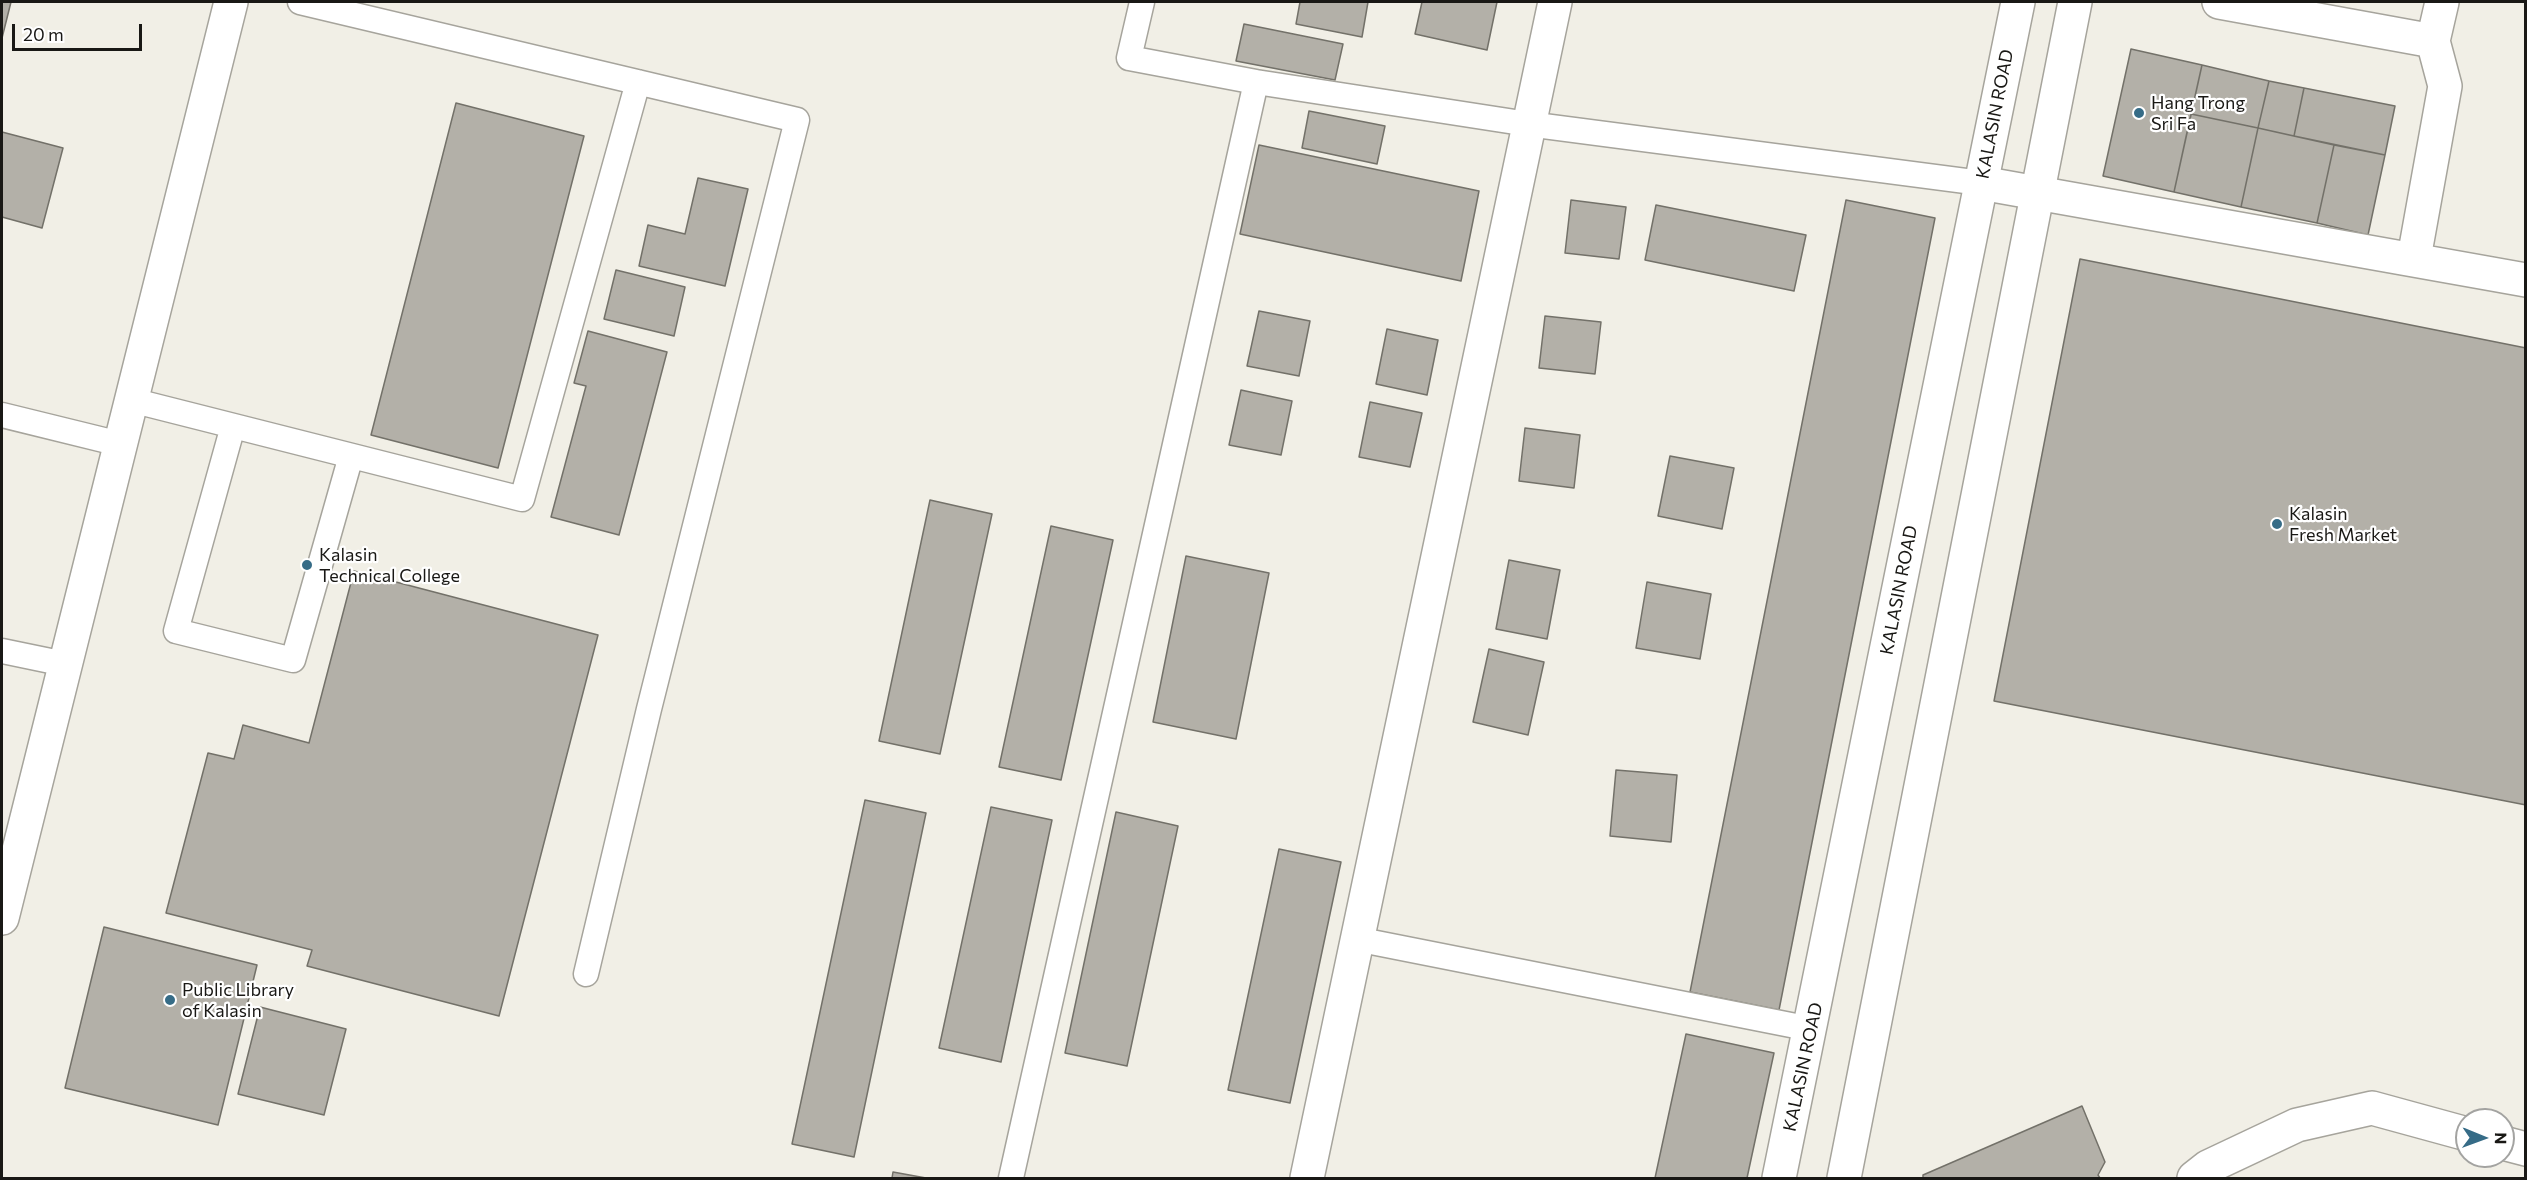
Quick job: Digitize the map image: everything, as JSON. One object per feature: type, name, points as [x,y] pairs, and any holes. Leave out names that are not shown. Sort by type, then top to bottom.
[{"type":"street","points":[[2,918],[231,2]]},
{"type":"street","points":[[1307,1179],[1528,124],[1556,2]]},
{"type":"street","name":"KALASIN ROAD","points":[[1779,1179],[2018,2]]},
{"type":"street","points":[[1844,1179],[2075,2]]},
{"type":"street","points":[[2220,2],[2433,41]]},
{"type":"street","points":[[2414,258],[2445,86],[2433,41],[2442,2]]},
{"type":"street","points":[[1981,183],[2414,258],[2526,280]]},
{"type":"street","points":[[2194,1179],[2208,1167],[2296,1125],[2372,1108],[2455,1131]]},
{"type":"lane","points":[[300,2],[796,120],[649,709],[586,974]]},
{"type":"lane","points":[[1142,2],[1129,58],[1256,82],[1528,124],[1981,183]]},
{"type":"lane","points":[[131,400],[522,499],[638,82]]},
{"type":"lane","points":[[1011,1179],[1256,82]]},
{"type":"lane","points":[[2,416],[120,444]]},
{"type":"lane","points":[[233,426],[176,631],[293,660],[351,456]]},
{"type":"lane","points":[[2,651],[65,664]]},
{"type":"lane","points":[[1356,939],[1811,1029]]},
{"type":"building","points":[[2,2],[11,2],[2,38]]},
{"type":"building","points":[[1300,2],[1368,2],[1362,37],[1296,24]]},
{"type":"building","points":[[1422,2],[1497,2],[1487,50],[1415,34]]},
{"type":"building","points":[[1244,24],[1343,44],[1335,80],[1236,61]]},
{"type":"building","points":[[2131,49],[2202,65],[2174,192],[2103,176]]},
{"type":"building","points":[[2202,65],[2269,81],[2258,128],[2191,114]]},
{"type":"building","points":[[2269,81],[2304,88],[2294,136],[2258,128]]},
{"type":"building","points":[[2304,88],[2395,106],[2385,155],[2294,136]]},
{"type":"building","points":[[456,103],[584,136],[498,468],[371,435]]},
{"type":"building","points":[[1309,111],[1385,126],[1377,164],[1302,148]]},
{"type":"building","points":[[2191,114],[2258,128],[2241,207],[2174,192]]},
{"type":"building","points":[[2258,128],[2334,145],[2317,223],[2241,207]]},
{"type":"building","points":[[2,132],[63,148],[42,228],[2,217]]},
{"type":"building","points":[[1259,145],[1479,191],[1461,281],[1240,234]]},
{"type":"building","points":[[2334,145],[2385,155],[2368,235],[2317,223]]},
{"type":"building","points":[[698,178],[748,189],[725,286],[639,266],[648,225],[685,234]]},
{"type":"building","points":[[1571,200],[1626,207],[1619,259],[1565,253]]},
{"type":"building","points":[[1846,200],[1935,218],[1779,1010],[1690,992]]},
{"type":"building","points":[[1656,205],[1806,235],[1794,291],[1645,260]]},
{"type":"building","name":"Kalasin Fresh Market","points":[[2080,259],[2526,348],[2526,805],[1994,701]]},
{"type":"building","points":[[616,270],[685,287],[674,336],[604,319]]},
{"type":"building","points":[[1259,311],[1310,321],[1299,376],[1247,366]]},
{"type":"building","points":[[1545,316],[1601,322],[1595,374],[1539,368]]},
{"type":"building","points":[[1387,329],[1438,340],[1427,395],[1376,384]]},
{"type":"building","points":[[588,331],[667,352],[619,535],[551,517],[586,386],[574,383]]},
{"type":"building","points":[[1241,390],[1292,401],[1281,455],[1229,445]]},
{"type":"building","points":[[1370,402],[1422,413],[1410,467],[1359,457]]},
{"type":"building","points":[[1525,428],[1580,435],[1574,488],[1519,481]]},
{"type":"building","points":[[1670,456],[1734,468],[1722,529],[1658,516]]},
{"type":"building","points":[[930,500],[992,514],[940,754],[879,741]]},
{"type":"building","points":[[1051,526],[1113,540],[1061,780],[999,767]]},
{"type":"building","points":[[1186,556],[1269,573],[1236,739],[1153,722]]},
{"type":"building","points":[[1509,560],[1560,570],[1547,639],[1496,629]]},
{"type":"building","points":[[354,571],[598,635],[499,1016],[307,966],[312,950],[166,913],[208,753],[234,759],[243,725],[309,743]]},
{"type":"building","points":[[1647,582],[1711,594],[1700,659],[1636,648]]},
{"type":"building","points":[[1489,649],[1544,662],[1528,735],[1473,722]]},
{"type":"building","points":[[1616,770],[1677,775],[1671,842],[1610,836]]},
{"type":"building","points":[[865,800],[926,813],[854,1157],[792,1144]]},
{"type":"building","points":[[991,807],[1052,820],[1001,1062],[939,1048]]},
{"type":"building","points":[[1116,812],[1178,826],[1127,1066],[1065,1053]]},
{"type":"building","points":[[1279,849],[1341,862],[1290,1103],[1228,1090]]},
{"type":"building","points":[[104,927],[257,965],[218,1125],[65,1088]]},
{"type":"building","points":[[260,1007],[346,1029],[324,1115],[238,1094]]},
{"type":"building","points":[[1686,1034],[1774,1053],[1747,1178],[1655,1178]]},
{"type":"building","points":[[2082,1106],[2105,1162],[2098,1175],[2100,1178],[1923,1178],[1923,1175]]},
{"type":"building","points":[[893,1172],[926,1178],[892,1178]]},
{"type":"place","name":"Hang Trong Sri Fa","points":[[2139,113]]},
{"type":"place","name":"Kalasin Fresh Market","points":[[2277,524]]},
{"type":"place","name":"Kalasin Technical College","points":[[307,565]]},
{"type":"place","name":"Public Library of Kalasin","points":[[170,1000]]}]
